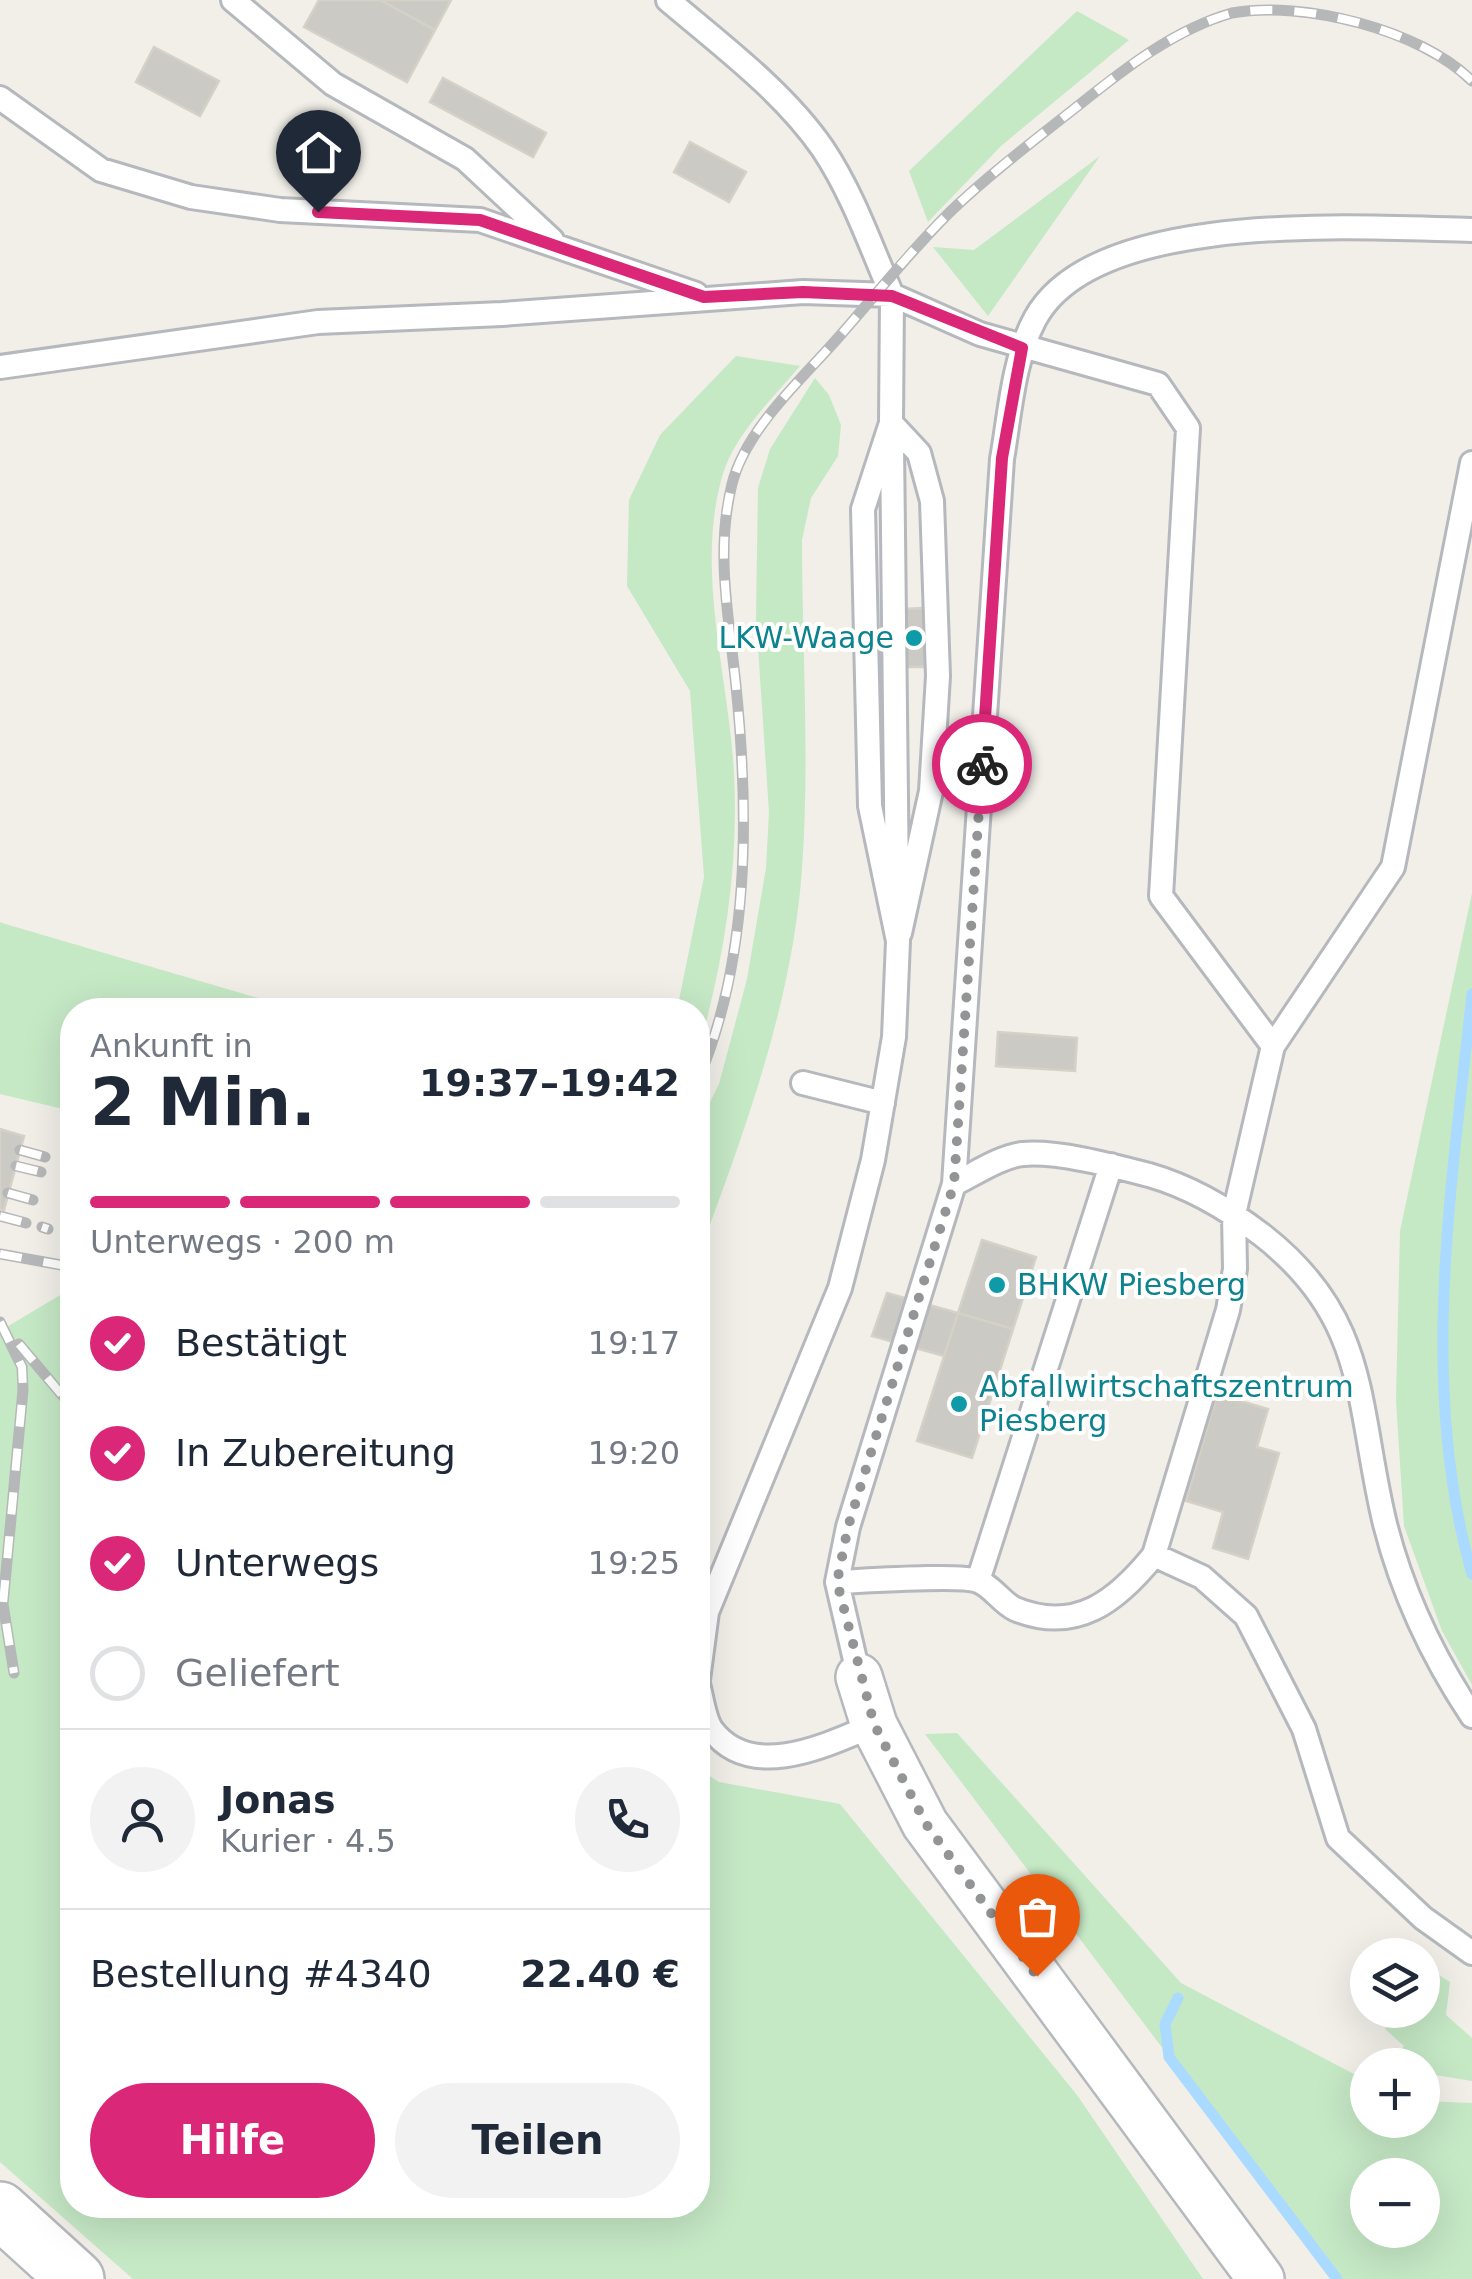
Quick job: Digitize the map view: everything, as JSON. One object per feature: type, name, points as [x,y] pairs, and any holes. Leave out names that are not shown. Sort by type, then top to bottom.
[{"type":"street","points":[[860,1677],[874,1724],[926,1824],[1261,2279]]},
{"type":"street","points":[[1,2214],[76,2279]]},
{"type":"lane","points":[[233,0],[332,84],[465,159],[554,243]]},
{"type":"lane","points":[[668,0],[794,113],[823,150],[852,202],[892,296],[891,423],[864,509],[864,565],[870,806],[898,941]]},
{"type":"lane","points":[[0,98],[101,170],[191,197],[280,210],[480,220],[704,297]]},
{"type":"lane","points":[[860,1677],[837,1582],[848,1527],[954,1184],[1002,458],[1022,348],[1037,314],[1082,269],[1145,244],[1245,232],[1472,230]]},
{"type":"lane","points":[[0,367],[318,322],[502,314],[803,292],[892,296],[1022,348],[1158,384],[1188,428],[1161,896],[1273,1046]]},
{"type":"lane","points":[[710,1607],[840,1288],[883,1103],[894,1037],[898,941],[931,791],[938,676],[932,500],[919,453],[891,423]]},
{"type":"lane","points":[[837,1582],[978,1581],[1013,1608],[1051,1618],[1089,1615],[1128,1588],[1154,1555],[1228,1310],[1235,1269],[1234,1214],[1273,1046],[1393,867],[1472,463]]},
{"type":"lane","points":[[803,1083],[883,1103]]},
{"type":"lane","points":[[954,1184],[1021,1154],[1111,1165],[1177,1183],[1234,1214],[1300,1265],[1334,1311],[1360,1386],[1385,1524],[1410,1608],[1472,1716]]},
{"type":"lane","points":[[978,1581],[1111,1165]]},
{"type":"lane","points":[[1154,1555],[1202,1577],[1246,1616],[1304,1729],[1338,1838],[1423,1918],[1472,1952]]},
{"type":"lane","points":[[710,1724],[738,1754],[781,1756],[826,1745],[874,1724]]},
{"type":"green space","points":[[1077,11],[1129,40],[1001,146],[928,222],[909,171]]},
{"type":"green space","points":[[1100,156],[988,316],[933,247],[974,250]]},
{"type":"green space","points":[[736,356],[800,366],[735,447],[722,477],[715,513],[713,587],[731,737],[735,809],[732,879],[710,1003],[710,998],[679,998],[704,877],[690,691],[627,586],[629,500],[660,435]]},
{"type":"green space","points":[[815,378],[829,395],[841,425],[838,456],[811,498],[802,540],[805,787],[797,918],[764,1066],[710,1224],[710,1102],[719,1084],[747,979],[766,868],[769,812],[756,617],[758,488],[770,449]]},
{"type":"green space","points":[[1472,893],[1472,1685],[1442,1631],[1404,1526],[1396,1400],[1400,1231]]},
{"type":"green space","points":[[0,922],[258,998],[60,998],[60,1108],[0,1094]]},
{"type":"green space","points":[[60,1295],[60,2215],[0,2162],[0,1331]]},
{"type":"green space","points":[[957,1733],[1181,1983],[1350,2072],[1350,2138],[1440,2138],[1440,2102],[1472,2103],[1472,2279],[1337,2279],[925,1734]]},
{"type":"green space","points":[[710,1776],[719,1782],[840,1804],[1077,2095],[1203,2279],[133,2279],[64,2218],[710,2218]]},
{"type":"green space","points":[[1440,1976],[1450,1982],[1446,2015],[1472,2038],[1472,2081],[1440,2076],[1440,2048],[1403,2048],[1385,2029],[1440,2028]]},
{"type":"building","points":[[319,0],[380,0],[435,30],[407,82],[304,27]]},
{"type":"building","points":[[380,0],[451,0],[435,30]]},
{"type":"building","points":[[154,47],[219,81],[200,116],[136,82]]},
{"type":"building","points":[[443,78],[546,133],[533,157],[430,102]]},
{"type":"building","points":[[690,142],[746,172],[729,202],[674,172]]},
{"type":"building","name":"LKW-Waage","points":[[923,608],[925,667],[905,667],[904,609]]},
{"type":"building","points":[[998,1032],[1077,1038],[1075,1071],[996,1066]]},
{"type":"building","points":[[0,1129],[24,1136],[4,1210],[0,1209]]},
{"type":"building","name":"BHKW Piesberg","points":[[982,1240],[1036,1257],[1013,1329],[958,1313]]},
{"type":"building","points":[[887,1293],[958,1313],[944,1356],[872,1336]]},
{"type":"building","name":"Abfallwirtschaftszentrum Piesberg","points":[[958,1313],[1013,1329],[972,1458],[917,1441]]},
{"type":"building","points":[[1217,1394],[1268,1409],[1257,1447],[1279,1453],[1248,1559],[1213,1548],[1223,1512],[1186,1501]]},
{"type":"waterway","points":[[1472,994],[1449,1212],[1443,1358],[1446,1431],[1456,1503],[1472,1574]]},
{"type":"waterway","points":[[1178,1998],[1165,2024],[1169,2057],[1337,2279]]},
{"type":"railway","points":[[710,1048],[728,985],[736,936],[743,835],[740,735],[724,535],[732,484],[762,425],[952,210],[1114,78],[1190,29],[1232,13],[1261,10],[1326,15],[1360,23],[1423,47],[1472,81]]},
{"type":"railway","points":[[20,1150],[45,1157]]},
{"type":"railway","points":[[16,1166],[41,1172]]},
{"type":"railway","points":[[8,1193],[33,1200]]},
{"type":"railway","points":[[0,1216],[26,1223]]},
{"type":"railway","points":[[42,1227],[48,1229]]},
{"type":"railway","points":[[0,1254],[60,1265]]},
{"type":"railway","points":[[0,1322],[22,1367],[23,1390],[3,1604],[14,1673]]},
{"type":"railway","points":[[19,1344],[60,1393]]},
{"type":"way so far","points":[[982,764],[954,1184],[848,1527],[837,1582],[874,1724],[926,1824],[1037,1976]]},
{"type":"place","name":"LKW-Waage","points":[[914,638]]},
{"type":"place","name":"BHKW Piesberg","points":[[997,1285]]},
{"type":"place","name":"Abfallwirtschaftszentrum Piesberg","points":[[959,1404]]},
{"type":"route","points":[[318,212],[480,220],[704,297],[803,292],[892,296],[1022,348],[1002,458],[982,764]]}]
